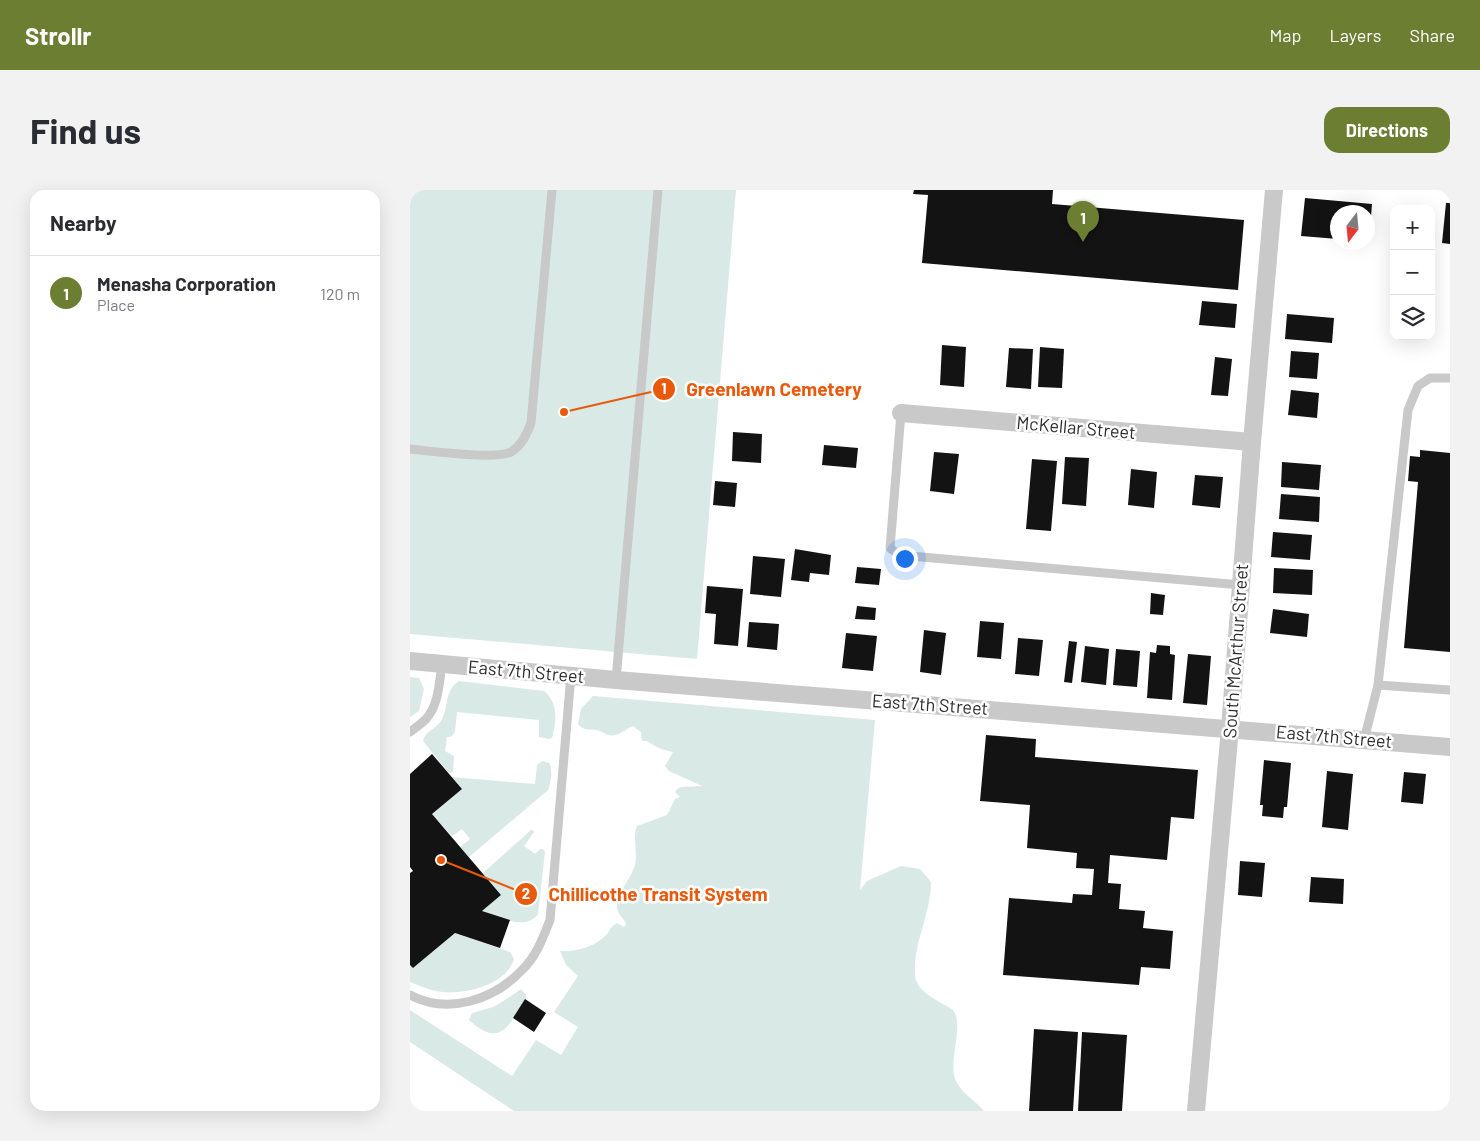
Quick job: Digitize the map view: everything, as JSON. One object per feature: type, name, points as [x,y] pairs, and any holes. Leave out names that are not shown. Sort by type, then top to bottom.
[{"type":"street","name":"South McArthur Street","points":[[1196,1111],[1230,728],[1274,190]]},
{"type":"street","name":"McKellar Street","points":[[901,413],[1252,442]]},
{"type":"street","name":"East 7th Street","points":[[410,661],[616,680],[1450,747]]},
{"type":"lane","points":[[410,449],[487,456],[511,452],[524,440],[531,423],[552,190]]},
{"type":"lane","points":[[616,680],[658,190]]},
{"type":"lane","points":[[1364,740],[1378,686],[1408,410],[1418,386],[1430,378],[1450,378]]},
{"type":"lane","points":[[901,413],[890,548],[899,555],[1241,585]]},
{"type":"lane","points":[[410,732],[427,718],[433,707],[438,694],[442,664]]},
{"type":"lane","points":[[410,995],[442,1005],[474,1000],[498,990],[523,970],[540,946],[550,920],[571,675]]},
{"type":"lane","points":[[1378,686],[1450,690]]},
{"type":"shaded area","points":[[410,190],[736,190],[697,659],[410,634]]},
{"type":"shaded area","points":[[410,677],[419,678],[424,689],[419,711],[410,717]]},
{"type":"shaded area","points":[[459,681],[544,691],[549,695],[554,706],[555,725],[552,738],[539,737],[539,720],[457,712],[455,732],[451,737],[447,737],[445,751],[454,756],[453,771],[451,773],[448,772],[423,741],[426,735],[441,721],[451,689]]},
{"type":"shaded area","points":[[593,696],[875,720],[860,890],[867,881],[901,866],[920,869],[931,882],[928,906],[915,963],[916,981],[926,994],[953,1010],[957,1025],[953,1064],[956,1081],[962,1090],[984,1111],[514,1111],[410,1042],[410,1010],[512,1076],[536,1040],[561,1055],[578,1027],[554,1012],[578,976],[566,965],[560,951],[572,951],[591,946],[606,935],[615,924],[617,923],[624,927],[626,925],[618,911],[617,903],[635,865],[635,835],[637,826],[667,815],[675,799],[680,797],[675,792],[677,789],[681,787],[702,786],[669,771],[665,766],[673,752],[659,748],[647,741],[642,741],[641,732],[633,726],[620,733],[607,735],[598,731],[584,729],[580,726],[578,724],[581,709]]},
{"type":"shaded area","points":[[542,761],[549,763],[551,769],[551,780],[548,790],[469,857],[460,847],[470,839],[462,829],[452,836],[432,814],[462,789],[452,777],[535,784],[537,765]]},
{"type":"shaded area","points":[[531,830],[534,832],[524,846],[535,854],[540,849],[543,849],[545,852],[538,914],[526,922],[519,922],[482,911],[501,895],[483,873]]},
{"type":"shaded area","points":[[455,933],[510,952],[514,959],[502,976],[481,987],[470,990],[458,992],[436,991],[410,982],[410,965],[413,968]]},
{"type":"shaded area","points":[[521,989],[526,995],[526,999],[509,1025],[503,1030],[489,1033],[469,1020],[472,1013],[493,1007]]},
{"type":"building","points":[[914,190],[1053,190],[1052,204],[1244,220],[1238,290],[922,263],[928,195],[913,194]]},
{"type":"building","points":[[1305,198],[1372,204],[1330,205],[1330,238],[1301,236]]},
{"type":"building","points":[[1446,203],[1450,203],[1450,244],[1442,243]]},
{"type":"building","points":[[1202,301],[1237,304],[1235,328],[1199,325]]},
{"type":"building","points":[[1287,314],[1334,318],[1332,343],[1285,339]]},
{"type":"building","points":[[942,345],[966,347],[964,387],[940,385]]},
{"type":"building","points":[[1040,347],[1064,349],[1062,388],[1038,387]]},
{"type":"building","points":[[1009,348],[1033,349],[1031,389],[1006,387]]},
{"type":"building","points":[[1291,351],[1319,353],[1317,379],[1289,377]]},
{"type":"building","points":[[1215,357],[1232,359],[1228,396],[1211,395]]},
{"type":"building","points":[[1291,390],[1319,393],[1317,418],[1288,415]]},
{"type":"building","points":[[733,432],[762,434],[761,463],[732,461]]},
{"type":"building","points":[[824,445],[858,448],[856,468],[822,465]]},
{"type":"building","points":[[1420,450],[1450,453],[1450,652],[1404,648],[1418,482],[1408,481],[1410,456],[1420,457]]},
{"type":"building","points":[[934,452],[959,454],[954,494],[930,491]]},
{"type":"building","points":[[1065,457],[1089,458],[1086,506],[1062,504]]},
{"type":"building","points":[[1032,459],[1057,461],[1051,531],[1026,529]]},
{"type":"building","points":[[1282,462],[1321,465],[1319,490],[1281,487]]},
{"type":"building","points":[[1131,469],[1157,472],[1154,508],[1128,505]]},
{"type":"building","points":[[1195,475],[1223,477],[1220,508],[1192,505]]},
{"type":"building","points":[[715,481],[737,483],[735,507],[713,505]]},
{"type":"building","points":[[1281,494],[1320,497],[1319,522],[1279,519]]},
{"type":"building","points":[[1273,532],[1312,535],[1310,560],[1271,557]]},
{"type":"building","points":[[795,549],[831,555],[829,575],[810,573],[809,582],[791,580]]},
{"type":"building","points":[[753,556],[785,559],[781,597],[750,594]]},
{"type":"building","points":[[857,567],[881,569],[879,585],[855,583]]},
{"type":"building","points":[[1274,568],[1313,570],[1312,595],[1273,593]]},
{"type":"building","points":[[707,586],[743,589],[738,646],[714,644],[716,614],[705,613]]},
{"type":"building","points":[[1151,593],[1165,595],[1163,615],[1150,614]]},
{"type":"building","points":[[857,606],[876,608],[875,620],[855,619]]},
{"type":"building","points":[[1273,609],[1309,614],[1307,637],[1270,633]]},
{"type":"building","points":[[980,621],[1004,623],[1001,659],[977,657]]},
{"type":"building","points":[[749,622],[779,624],[777,650],[747,647]]},
{"type":"building","points":[[924,630],[946,633],[941,675],[920,672]]},
{"type":"building","points":[[846,633],[877,636],[873,671],[842,668]]},
{"type":"building","points":[[1018,638],[1043,640],[1039,676],[1015,674]]},
{"type":"building","points":[[1069,641],[1077,642],[1072,683],[1064,682]]},
{"type":"building","points":[[1157,645],[1170,646],[1170,654],[1175,655],[1172,700],[1147,698],[1150,652],[1156,653]]},
{"type":"building","points":[[1085,646],[1109,649],[1106,685],[1081,682]]},
{"type":"building","points":[[1116,649],[1140,651],[1137,687],[1113,685]]},
{"type":"building","points":[[1188,654],[1211,656],[1207,705],[1183,703]]},
{"type":"building","points":[[986,735],[1036,739],[1035,757],[1198,770],[1194,819],[1171,817],[1167,860],[1110,855],[1108,883],[1121,884],[1119,909],[1145,911],[1143,928],[1173,931],[1170,969],[1141,967],[1139,985],[1003,975],[1009,898],[1072,903],[1073,894],[1092,895],[1094,869],[1076,868],[1077,853],[1027,848],[1030,805],[980,801]]},
{"type":"building","points":[[432,754],[462,789],[432,814],[501,895],[482,911],[510,920],[500,948],[455,933],[413,968],[410,965],[410,873],[413,871],[410,867],[410,774]]},
{"type":"building","points":[[1264,760],[1291,763],[1287,807],[1284,807],[1283,818],[1262,816],[1263,805],[1260,805]]},
{"type":"building","points":[[1327,771],[1353,774],[1348,830],[1322,827]]},
{"type":"building","points":[[1404,772],[1426,774],[1423,804],[1401,802]]},
{"type":"building","points":[[1240,861],[1265,863],[1262,897],[1238,895]]},
{"type":"building","points":[[1311,877],[1344,879],[1343,904],[1309,902]]},
{"type":"building","points":[[525,999],[546,1013],[534,1032],[513,1018]]},
{"type":"building","points":[[1034,1029],[1078,1032],[1073,1111],[1029,1111]]},
{"type":"building","points":[[1082,1032],[1127,1035],[1122,1111],[1078,1111]]},
{"type":"place","name":"Menasha Corporation","points":[[1083,242]]},
{"type":"place","name":"Greenlawn Cemetery","points":[[564,412]]},
{"type":"place","name":"Chillicothe Transit System","points":[[441,860]]}]
